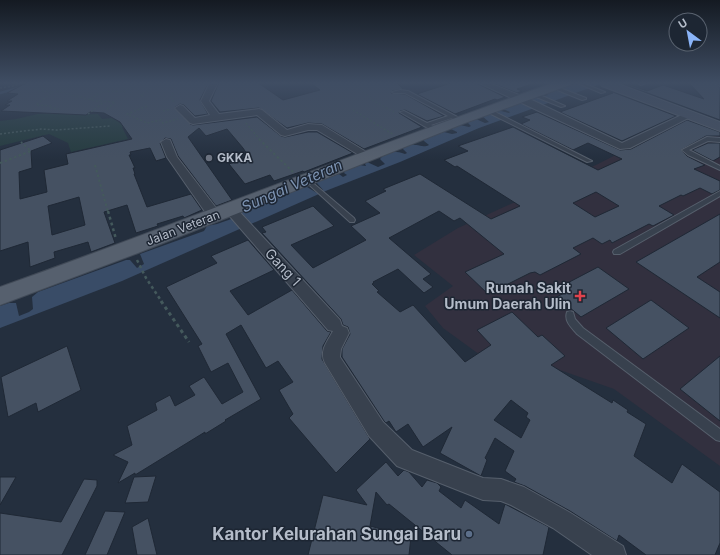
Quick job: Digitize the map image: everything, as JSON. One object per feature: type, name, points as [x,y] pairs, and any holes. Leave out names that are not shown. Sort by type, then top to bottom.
[{"type":"main road","name":"Jalan Veteran","points":[[0,296],[227,213],[307,182],[404,142],[430,127],[456,118],[492,113],[507,108]]},
{"type":"main road","points":[[668,108],[720,127]]},
{"type":"street","points":[[180,108],[190,119],[259,112],[285,133],[308,127],[319,126],[368,156]]},
{"type":"street","points":[[210,108],[216,116]]},
{"type":"street","points":[[549,108],[620,146],[626,146],[690,115]]},
{"type":"street","name":"Gang 1","points":[[166,142],[172,157],[227,213],[247,229],[338,329],[332,348],[331,358],[376,428],[406,458],[483,489],[501,490],[516,495],[561,520],[614,555]]},
{"type":"lane","points":[[437,108],[456,118]]},
{"type":"lane","points":[[402,112],[430,127]]},
{"type":"lane","points":[[492,113],[589,161]]},
{"type":"lane","points":[[720,140],[707,139],[685,150],[690,154],[720,168]]},
{"type":"lane","points":[[307,182],[352,220]]},
{"type":"lane","points":[[617,252],[720,193]]},
{"type":"lane","points":[[570,314],[571,320],[580,331],[720,436]]},
{"type":"path","points":[[51,108],[59,109]]},
{"type":"path","points":[[88,114],[96,108]]},
{"type":"path","points":[[143,108],[127,114],[147,123],[161,120],[163,123],[190,119]]},
{"type":"path","points":[[387,108],[395,112]]},
{"type":"path","points":[[353,110],[404,142]]},
{"type":"path","points":[[240,114],[262,142],[307,182]]},
{"type":"path","points":[[0,134],[25,130],[110,126]]},
{"type":"path","points":[[0,163],[31,151],[21,142]]},
{"type":"path","points":[[95,165],[120,252]]},
{"type":"path","points":[[140,266],[189,342]]},
{"type":"shaded area","name":"Rumah Sakit Umum Daerah Ulin","points":[[688,118],[720,131],[720,466],[614,389],[557,369],[527,389],[443,328],[425,306],[453,286],[414,255],[458,228],[598,164]]},
{"type":"green space","points":[[69,111],[77,115],[98,114],[102,119],[112,118],[125,126],[122,127],[128,139],[71,152],[68,143],[49,134],[0,146],[0,121],[38,114]]},
{"type":"water","points":[[534,108],[479,128],[400,162],[328,190],[122,281],[0,328],[0,306],[9,303],[16,303],[19,316],[33,309],[32,297],[38,292],[126,260],[130,260],[137,268],[144,264],[140,254],[204,231],[207,226],[240,216],[243,211],[303,187],[307,187],[317,193],[323,190],[316,182],[339,174],[343,177],[347,175],[344,173],[345,171],[360,165],[366,166],[365,164],[367,162],[378,167],[385,164],[380,159],[386,154],[395,152],[405,154],[407,153],[403,149],[404,147],[412,145],[429,145],[424,141],[424,139],[444,132],[452,134],[457,133],[451,129],[460,125],[469,127],[471,126],[467,122],[476,119],[485,123],[489,122],[482,116],[489,114],[498,117],[502,115],[495,111],[497,110],[510,112],[503,109]]},
{"type":"building","points":[[6,108],[174,108],[190,124],[193,125],[257,117],[281,136],[285,137],[308,132],[317,132],[353,153],[304,172],[303,171],[274,181],[270,175],[245,184],[229,164],[249,157],[243,148],[227,129],[206,136],[199,128],[188,137],[232,200],[216,206],[178,156],[171,139],[165,138],[160,143],[166,158],[156,161],[150,148],[130,152],[131,155],[129,155],[135,168],[133,168],[134,174],[147,207],[191,194],[202,210],[184,218],[183,216],[157,224],[158,226],[136,233],[127,205],[104,212],[115,243],[91,252],[88,242],[54,252],[55,258],[30,267],[28,242],[0,251],[0,150],[43,136],[52,143],[31,151],[32,168],[19,172],[20,199],[47,192],[44,170],[68,164],[66,154],[132,139],[120,122],[104,113],[90,112],[86,115],[1,111]],"holes":[[[79,197],[85,225],[52,235],[48,206]]]},
{"type":"building","points":[[187,108],[205,108],[208,114],[195,116]]},
{"type":"building","points":[[217,108],[430,108],[444,116],[427,121],[405,110],[400,111],[399,113],[422,127],[364,149],[322,124],[308,123],[287,128],[259,108],[220,112]]},
{"type":"building","points":[[443,108],[471,108],[455,114]]},
{"type":"building","points":[[571,108],[655,108],[676,116],[622,141],[560,112]]},
{"type":"building","points":[[688,108],[720,108],[720,120]]},
{"type":"building","points":[[537,112],[620,150],[631,149],[687,120],[720,132],[720,136],[706,136],[681,150],[687,156],[705,165],[694,169],[720,181],[720,190],[712,194],[700,188],[683,196],[681,195],[659,206],[674,215],[653,226],[649,224],[612,243],[610,240],[602,244],[593,238],[573,248],[581,254],[540,275],[535,272],[530,273],[488,294],[465,272],[504,254],[460,218],[454,221],[439,211],[389,238],[431,274],[423,279],[433,287],[424,293],[398,269],[373,282],[374,283],[372,284],[379,291],[377,292],[400,312],[413,305],[465,362],[491,345],[477,330],[512,312],[538,337],[542,335],[565,356],[551,365],[612,403],[613,400],[628,410],[627,412],[646,424],[634,456],[672,483],[682,464],[720,492],[720,543],[715,555],[646,555],[619,535],[617,541],[570,511],[525,486],[514,482],[516,479],[505,471],[514,451],[495,438],[485,458],[487,460],[481,476],[440,453],[452,427],[423,447],[408,424],[396,432],[389,421],[386,423],[384,421],[342,357],[342,349],[350,334],[348,327],[343,325],[341,319],[262,233],[266,232],[262,227],[313,206],[334,226],[291,245],[313,268],[366,240],[351,226],[380,213],[365,201],[386,191],[383,189],[420,174],[491,219],[520,206],[457,166],[455,167],[444,160],[468,151],[458,146],[513,127],[598,170],[622,159],[588,143],[573,150],[521,124],[530,120],[522,117]],"holes":[[[596,192],[619,206],[595,217],[573,203]],[[511,400],[528,413],[526,417],[530,420],[521,438],[494,420]]]},
{"type":"building","points":[[708,143],[720,143],[720,157],[713,161],[692,150]]},
{"type":"building","points":[[720,214],[720,262],[697,277],[720,292],[720,318],[636,262]]},
{"type":"building","points":[[248,240],[274,270],[230,291],[248,315],[292,290],[327,331],[331,332],[323,346],[322,359],[370,439],[336,473],[289,418],[293,414],[279,390],[293,382],[278,361],[266,368],[241,325],[226,334],[261,399],[225,420],[226,421],[205,434],[205,432],[135,475],[135,473],[118,483],[128,462],[113,455],[132,445],[127,426],[157,410],[155,403],[170,395],[175,406],[195,395],[189,386],[204,377],[222,404],[243,392],[228,363],[211,372],[198,346],[202,344],[166,287],[217,263],[211,256]]},
{"type":"building","points":[[598,267],[629,289],[581,317],[557,297],[562,294],[556,289]]},
{"type":"building","points":[[651,300],[689,328],[643,359],[606,328]]},
{"type":"building","points":[[67,346],[81,390],[38,412],[36,403],[8,417],[1,377]]},
{"type":"building","points":[[720,356],[720,421],[680,389]]},
{"type":"building","points":[[386,462],[398,476],[404,470],[409,472],[422,487],[427,480],[437,483],[441,487],[439,491],[461,508],[465,500],[499,524],[505,504],[549,527],[543,555],[452,555],[389,504],[387,505],[376,492],[370,526],[411,537],[409,555],[308,555],[323,495],[367,505],[356,490]]},
{"type":"building","points":[[156,476],[148,502],[125,503],[134,477]]},
{"type":"building","points":[[0,477],[16,477],[0,505]]},
{"type":"building","points":[[84,479],[97,480],[97,486],[62,555],[0,555],[0,513],[61,522]]},
{"type":"building","points":[[105,511],[125,512],[107,555],[85,555]]},
{"type":"building","points":[[148,518],[157,555],[137,555],[132,527]]},
{"type":"place","name":"GKKA","points":[[209,158]]},
{"type":"place","name":"Rumah Sakit Umum Daerah Ulin","points":[[580,296]]},
{"type":"place","name":"Kantor Kelurahan Sungai Baru","points":[[469,534]]},
{"type":"water label","name":"Sungai Veteran","points":[[292,186]]}]
